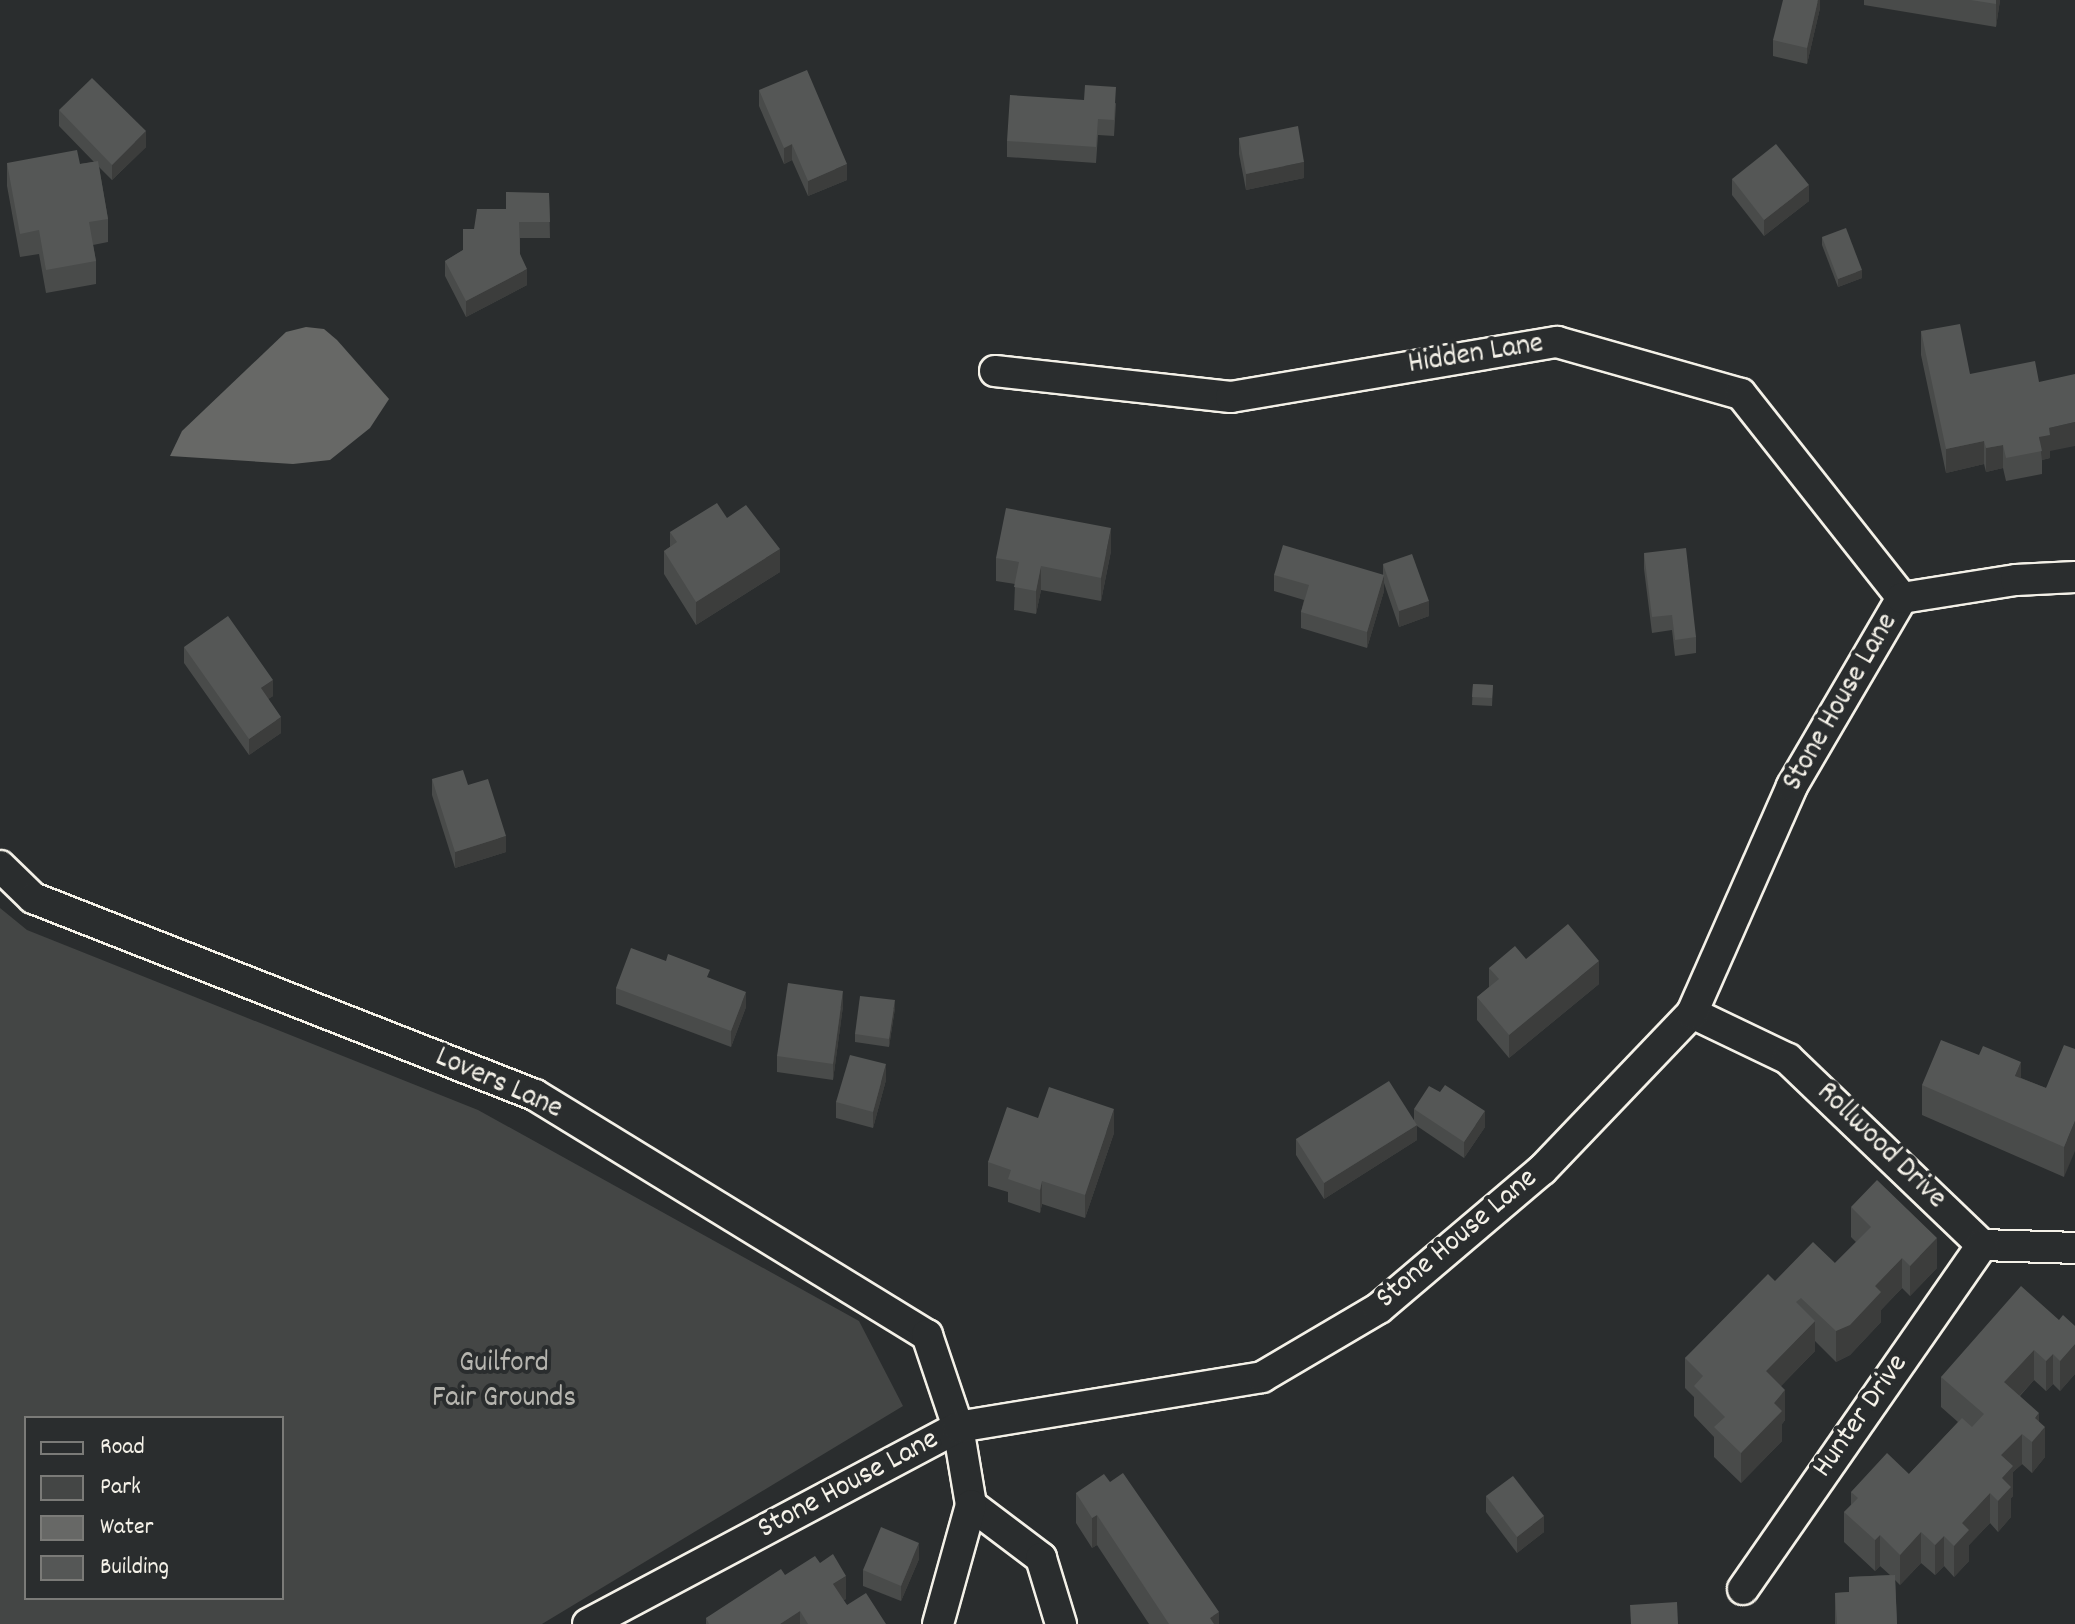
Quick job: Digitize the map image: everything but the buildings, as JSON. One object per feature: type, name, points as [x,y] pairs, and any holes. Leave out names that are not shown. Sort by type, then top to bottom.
[{"type":"street","name":"Hidden Lane","points":[[995,371],[1231,397],[1557,342],[1741,394],[1902,598]]},
{"type":"street","name":"Stone House Lane","points":[[588,1624],[958,1427],[1262,1377],[1391,1299],[1542,1170],[1692,1013],[1792,786],[1902,598],[2016,580],[2075,577]]},
{"type":"street","name":"Lovers Lane","points":[[0,866],[33,898],[535,1095],[927,1335],[958,1427],[971,1505]]},
{"type":"street","name":"Rollwood Drive","points":[[1692,1013],[1788,1059],[1982,1245]]},
{"type":"street","points":[[1982,1245],[2075,1248]]},
{"type":"street","name":"Hunter Drive","points":[[1743,1589],[1982,1245]]},
{"type":"street","points":[[938,1624],[971,1505],[1041,1558],[1061,1624]]},
{"type":"green space","name":"Guilford Fair Grounds","points":[[0,908],[27,930],[478,1110],[859,1321],[903,1406],[542,1624],[0,1624]]},
{"type":"water","points":[[306,327],[324,329],[337,340],[389,399],[370,428],[330,460],[293,464],[170,456],[182,431],[286,332]]}]
